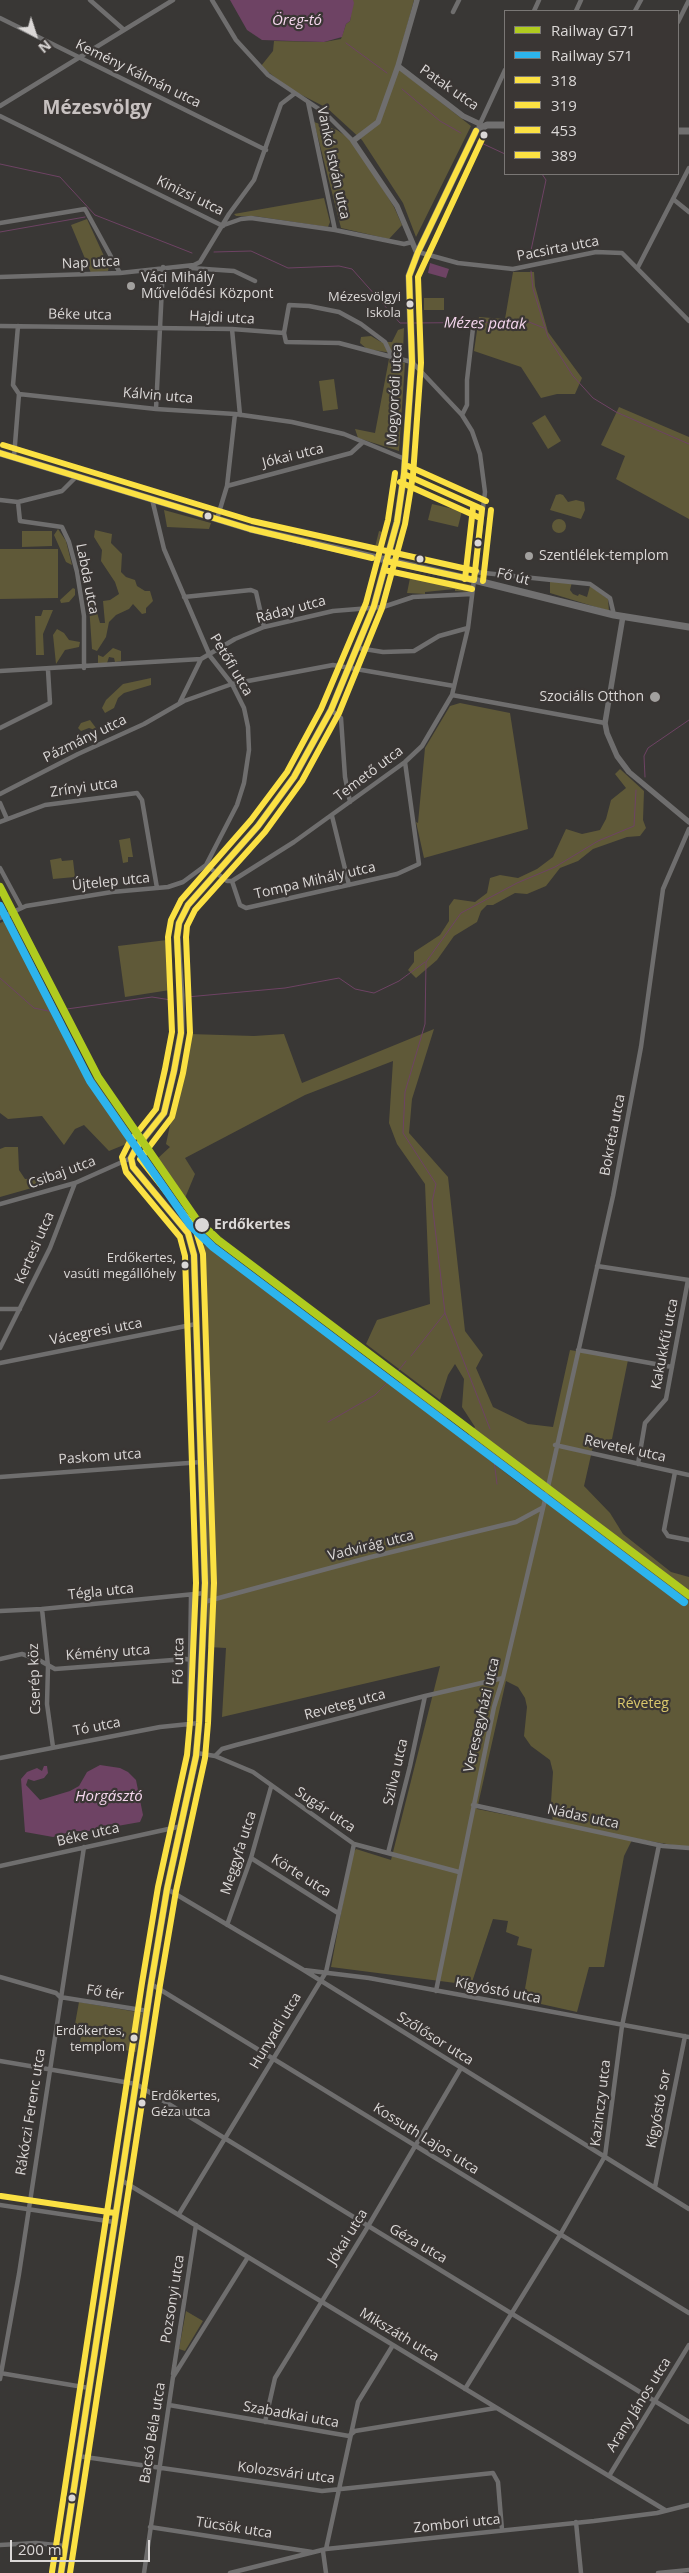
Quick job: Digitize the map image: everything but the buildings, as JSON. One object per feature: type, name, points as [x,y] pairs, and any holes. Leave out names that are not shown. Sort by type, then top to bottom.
[{"type":"main road","points":[[483,125],[504,125]]},
{"type":"main road","name":"Mogyoródi utca","points":[[131,1158],[136,1148],[164,1113],[174,1071],[181,1033],[181,994],[177,937],[179,923],[188,905],[258,826],[294,777],[330,710],[358,648],[374,606],[397,522],[404,474],[412,362],[409,276],[417,252],[476,132],[483,125]]},
{"type":"main road","name":"Fő út","points":[[0,453],[216,519],[386,561],[474,576],[614,615],[689,627]]},
{"type":"main road","points":[[61,2573],[151,1984],[168,1889],[197,1753],[199,1724],[205,1593],[195,1266],[190,1236],[133,1167],[131,1158]]},
{"type":"street","points":[[90,0],[123,29]]},
{"type":"street","points":[[0,106],[77,57],[173,0]]},
{"type":"street","points":[[212,0],[236,40],[268,75],[325,114],[353,141],[398,206],[417,252]]},
{"type":"street","name":"Patak utca","points":[[353,141],[378,122],[398,66],[417,0]]},
{"type":"street","points":[[453,12],[459,0]]},
{"type":"street","points":[[679,20],[689,0]]},
{"type":"street","name":"Kemény Kálmán utca","points":[[0,18],[266,150]]},
{"type":"street","name":"Patak utca","points":[[398,66],[463,116],[483,125]]},
{"type":"street","points":[[483,125],[504,72]]},
{"type":"street","points":[[223,226],[229,214],[254,180],[281,104],[294,94]]},
{"type":"street","name":"Vankó István utca","points":[[308,102],[335,230]]},
{"type":"street","name":"Kinizsi utca","points":[[0,116],[223,226],[232,221],[251,218],[335,230],[404,244],[412,242]]},
{"type":"street","points":[[638,267],[689,168]]},
{"type":"street","points":[[674,199],[689,212]]},
{"type":"street","points":[[0,223],[85,210],[120,273]]},
{"type":"street","name":"Nap utca","points":[[182,266],[200,262],[223,226]]},
{"type":"street","name":"Pacsirta utca","points":[[417,252],[458,263],[513,269],[608,250],[622,253],[638,267],[689,321]]},
{"type":"street","name":"Nap utca","points":[[0,277],[120,273],[182,266],[234,271],[255,281]]},
{"type":"street","points":[[156,408],[163,267]]},
{"type":"street","points":[[284,333],[289,305],[339,312],[361,324],[385,342],[392,357]]},
{"type":"street","name":"Béke utca","points":[[0,326],[159,327]]},
{"type":"street","points":[[14,457],[19,394],[13,385],[18,326]]},
{"type":"street","name":"Hajdi utca","points":[[159,327],[232,329],[284,333],[286,342],[339,343],[412,362]]},
{"type":"street","points":[[462,415],[467,404],[467,380],[473,328]]},
{"type":"street","points":[[216,519],[227,486],[238,414],[232,329]]},
{"type":"street","name":"Temető utca","points":[[232,881],[332,816],[405,762],[422,746],[452,695],[468,628],[485,492],[480,454],[472,431],[462,415],[412,362]]},
{"type":"street","name":"Kálvin utca","points":[[19,394],[238,414],[332,430],[405,459]]},
{"type":"street","name":"Jókai utca","points":[[227,486],[351,452],[362,442]]},
{"type":"street","points":[[404,474],[482,510]]},
{"type":"street","points":[[0,500],[18,502],[62,491],[77,476]]},
{"type":"street","name":"Petőfi utca","points":[[152,498],[164,549],[210,656],[232,684],[244,708],[248,727],[249,750],[244,783],[237,805],[206,864],[200,870]]},
{"type":"street","name":"Labda utca","points":[[18,502],[20,521],[62,527],[69,542],[77,572],[84,616],[84,668]]},
{"type":"street","name":"Fő út","points":[[474,576],[590,584],[610,598],[614,615]]},
{"type":"street","points":[[184,596],[251,590],[256,592],[260,601],[264,627]]},
{"type":"street","name":"Ráday utca","points":[[0,671],[84,668],[201,659],[210,656],[235,640],[264,627],[333,611],[374,606],[383,607],[413,597],[472,594]]},
{"type":"street","points":[[623,616],[605,723],[607,734],[623,764],[638,780],[689,822]]},
{"type":"street","points":[[358,648],[383,652],[414,651],[439,636],[468,628]]},
{"type":"street","points":[[180,704],[201,659]]},
{"type":"street","points":[[232,684],[333,665],[454,686]]},
{"type":"street","points":[[0,728],[50,703],[48,670]]},
{"type":"street","name":"Pázmány utca","points":[[0,794],[78,754],[144,724],[180,704],[232,684]]},
{"type":"street","points":[[452,695],[605,723]]},
{"type":"street","points":[[330,710],[341,718],[344,777],[350,802]]},
{"type":"street","name":"Tompa Mihály utca","points":[[232,881],[240,905],[246,908],[397,874],[419,864],[405,762]]},
{"type":"street","name":"Zrínyi utca","points":[[0,822],[45,805],[137,793],[142,800],[158,888]]},
{"type":"street","points":[[0,803],[7,819]]},
{"type":"street","points":[[332,816],[349,886]]},
{"type":"street","name":"Bokréta utca","points":[[555,1446],[597,1266],[640,1057],[663,888],[689,829]]},
{"type":"street","points":[[206,864],[216,874],[227,881],[232,881]]},
{"type":"street","points":[[0,868],[20,907]]},
{"type":"street","name":"Újtelep utca","points":[[0,918],[20,907],[68,898],[158,888],[182,882],[200,870]]},
{"type":"street","name":"Csibaj utca","points":[[0,1204],[75,1183],[131,1158]]},
{"type":"street","name":"Kertesi utca","points":[[0,1348],[50,1248],[75,1183]]},
{"type":"street","points":[[597,1266],[689,1280]]},
{"type":"street","name":"Kakukkfű utca","points":[[638,1464],[645,1424],[666,1398],[689,1280]]},
{"type":"street","points":[[0,1308],[20,1309]]},
{"type":"street","name":"Vácegresi utca","points":[[0,1363],[196,1324]]},
{"type":"street","points":[[578,1350],[672,1367]]},
{"type":"street","name":"Revetek utca","points":[[555,1446],[689,1475]]},
{"type":"street","name":"Veresegyházi utca","points":[[436,1990],[494,1707],[503,1678],[555,1446]]},
{"type":"street","name":"Paskom utca","points":[[0,1477],[202,1462]]},
{"type":"street","points":[[675,1472],[664,1530],[668,1536],[689,1540]]},
{"type":"street","name":"Vadvirág utca","points":[[204,1602],[371,1557],[516,1522],[542,1508]]},
{"type":"street","name":"Tégla utca","points":[[0,1611],[191,1596],[205,1593]]},
{"type":"street","name":"Fő utca","points":[[189,1726],[191,1596]]},
{"type":"street","name":"Cserép köz","points":[[42,1609],[48,1666],[46,1704],[53,1747]]},
{"type":"street","name":"Kémény utca","points":[[0,1659],[22,1654],[37,1659],[55,1669],[178,1659],[191,1660]]},
{"type":"street","name":"Reveteg utca","points":[[215,1756],[218,1752],[236,1745],[425,1696],[503,1678]]},
{"type":"street","name":"Szilva utca","points":[[388,1853],[425,1696]]},
{"type":"street","name":"Tó utca","points":[[0,1758],[160,1727],[199,1724]]},
{"type":"street","points":[[197,1753],[215,1756]]},
{"type":"street","name":"Sugár utca","points":[[215,1756],[253,1772],[271,1787],[354,1844],[459,1872]]},
{"type":"street","name":"Meggyfa utca","points":[[227,1925],[251,1858],[271,1787]]},
{"type":"street","name":"Nádas utca","points":[[473,1805],[659,1845],[689,1848]]},
{"type":"street","name":"Béke utca","points":[[0,1866],[182,1826]]},
{"type":"street","name":"Hunyadi utca","points":[[179,2214],[326,1972],[354,1844]]},
{"type":"street","name":"Kazinczy utca","points":[[465,2389],[560,2235],[605,2156],[622,2026],[659,1845]]},
{"type":"street","name":"Rákóczi Ferenc utca","points":[[0,2379],[19,2274],[27,2209],[84,1847]]},
{"type":"street","name":"Körte utca","points":[[251,1858],[338,1913]]},
{"type":"street","name":"Szőlősor utca","points":[[168,1889],[320,1980],[689,2209]]},
{"type":"street","name":"Kígyóstó utca","points":[[302,1969],[436,1990],[622,2026],[687,2036]]},
{"type":"street","name":"Fő tér","points":[[0,1977],[56,1993],[60,1997],[148,2011]]},
{"type":"street","name":"Kossuth Lajos utca","points":[[151,1984],[689,2313]]},
{"type":"street","name":"Kígyóstó sor","points":[[655,2187],[687,2036]]},
{"type":"street","points":[[0,2060],[136,2084]]},
{"type":"street","name":"Jókai utca","points":[[265,2422],[274,2378],[367,2228],[461,2068]]},
{"type":"street","name":"Géza utca","points":[[136,2084],[367,2228],[512,2313],[689,2422]]},
{"type":"street","name":"Mikszáth utca","points":[[121,2180],[665,2510]]},
{"type":"street","points":[[0,2205],[114,2222]]},
{"type":"street","name":"Pozsonyi utca","points":[[173,2377],[196,2225]]},
{"type":"street","name":"Bacsó Béla utca","points":[[144,2573],[173,2377],[248,2256]]},
{"type":"street","points":[[326,2573],[324,2550],[358,2402],[393,2345]]},
{"type":"street","name":"Arany János utca","points":[[609,2476],[689,2345]]},
{"type":"street","points":[[0,2373],[89,2388]]},
{"type":"street","name":"Szabadkai utca","points":[[169,2405],[348,2436],[355,2431],[496,2408]]},
{"type":"street","name":"Kolozsvári utca","points":[[78,2456],[322,2491],[492,2473],[496,2475],[498,2482],[502,2530]]},
{"type":"street","name":"Zombori utca","points":[[230,2573],[324,2550],[657,2513],[689,2505]]},
{"type":"street","points":[[576,2522],[582,2573]]},
{"type":"street","name":"Tücsök utca","points":[[150,2527],[315,2553]]},
{"type":"street","points":[[0,2545],[36,2543],[65,2546]]},
{"type":"street","points":[[658,2573],[689,2570]]},
{"type":"green space","points":[[353,0],[414,0],[396,67],[471,126],[416,237],[403,203],[362,140],[327,108],[288,88],[261,66],[273,51],[274,41],[324,42],[341,39],[346,24],[350,21]]},
{"type":"green space","points":[[314,122],[337,130],[353,141],[394,207],[402,225],[389,239],[341,228]]},
{"type":"green space","points":[[324,198],[330,222],[328,227],[254,216],[236,216],[234,214]]},
{"type":"green space","points":[[87,219],[109,267],[108,271],[91,273],[71,225]]},
{"type":"green space","points":[[513,272],[534,272],[535,286],[548,332],[582,378],[575,394],[557,394],[541,398],[521,367],[474,351],[479,317],[505,319]]},
{"type":"green space","points":[[424,298],[444,298],[444,310],[424,310]]},
{"type":"green space","points":[[404,328],[403,351],[398,354],[367,349],[360,343],[361,337],[371,336],[381,342],[392,342],[398,330]]},
{"type":"green space","points":[[389,359],[405,363],[399,451],[358,438],[355,429],[375,433]]},
{"type":"green space","points":[[334,379],[338,409],[323,411],[319,381]]},
{"type":"green space","points":[[619,407],[689,437],[689,519],[616,479],[625,456],[601,445]]},
{"type":"green space","points":[[545,415],[561,441],[548,449],[532,423]]},
{"type":"green space","points":[[560,494],[568,502],[576,500],[584,502],[585,510],[581,519],[550,510],[556,495]]},
{"type":"green space","points":[[432,504],[462,511],[458,527],[428,520]]},
{"type":"green space","points":[[164,510],[211,523],[209,529],[167,527]]},
{"type":"green space","points":[[559,519],[564,521],[566,526],[564,531],[559,533],[554,531],[552,526],[554,521]]},
{"type":"green space","points":[[58,529],[66,541],[72,565],[66,562],[54,535]]},
{"type":"green space","points":[[95,530],[112,534],[111,543],[122,554],[121,572],[126,577],[135,580],[137,586],[145,591],[150,591],[153,601],[146,608],[146,613],[142,614],[133,604],[129,609],[116,615],[109,622],[106,637],[97,651],[92,649],[89,605],[94,602],[100,623],[105,623],[103,601],[110,600],[119,594],[115,582],[101,561],[102,550],[94,537]]},
{"type":"green space","points":[[22,531],[52,531],[52,546],[22,547]]},
{"type":"green space","points":[[379,531],[386,533],[382,549],[375,547]]},
{"type":"green space","points":[[0,549],[58,549],[58,598],[0,599]]},
{"type":"green space","points":[[411,573],[472,585],[471,592],[455,591],[455,589],[425,592],[425,594],[407,593]]},
{"type":"green space","points":[[550,580],[572,582],[570,590],[578,596],[579,594],[587,597],[590,586],[608,599],[609,611],[550,593]]},
{"type":"green space","points":[[73,588],[75,589],[75,595],[69,602],[61,603],[60,600]]},
{"type":"green space","points":[[43,610],[53,610],[43,634],[44,655],[36,655],[35,616],[41,616]]},
{"type":"green space","points":[[57,629],[64,633],[69,640],[80,642],[79,647],[65,650],[56,664],[53,635]]},
{"type":"green space","points":[[113,648],[121,651],[121,661],[115,662],[114,658],[109,657],[107,663],[98,663],[98,655],[103,657]]},
{"type":"green space","points":[[151,678],[151,685],[124,693],[118,698],[114,708],[105,713],[102,708],[106,700],[123,684]]},
{"type":"green space","points":[[460,703],[510,713],[528,829],[424,858],[416,822],[418,823],[425,748],[450,706]]},
{"type":"green space","points":[[90,720],[96,728],[95,730],[89,728],[81,731],[78,728],[81,723]]},
{"type":"green space","points":[[620,769],[644,791],[643,820],[646,828],[640,836],[627,837],[593,849],[578,861],[560,868],[546,886],[527,894],[515,893],[493,905],[487,905],[481,911],[477,922],[454,936],[437,960],[416,978],[408,970],[414,962],[414,952],[440,935],[449,921],[449,906],[454,899],[475,902],[487,893],[490,878],[500,875],[518,878],[537,869],[553,857],[566,829],[582,834],[600,830],[606,819],[611,800],[626,788],[615,774]]},
{"type":"green space","points":[[130,838],[133,857],[128,857],[128,862],[123,863],[119,840]]},
{"type":"green space","points":[[61,858],[62,861],[73,860],[75,877],[53,879],[50,860]]},
{"type":"green space","points":[[11,918],[88,1070],[136,1140],[109,1151],[84,1125],[75,1129],[64,1145],[42,1116],[8,1119],[0,1113],[0,923]]},
{"type":"green space","points":[[167,940],[170,990],[125,997],[118,946]]},
{"type":"green space","name":"Réveteg","points":[[434,1029],[412,1099],[409,1133],[448,1177],[465,1331],[483,1355],[476,1368],[493,1407],[528,1424],[553,1427],[570,1350],[628,1360],[612,1439],[594,1442],[584,1486],[610,1513],[623,1534],[671,1572],[689,1577],[689,1848],[633,1838],[624,1856],[604,1967],[589,1967],[577,2012],[523,2000],[532,1949],[517,1945],[519,1937],[506,1932],[508,1921],[493,1919],[471,1985],[331,1967],[352,1854],[356,1849],[391,1860],[440,1666],[222,1717],[226,1648],[208,1647],[201,1244],[227,1253],[396,1386],[401,1382],[448,1416],[446,1422],[468,1436],[475,1427],[462,1407],[464,1379],[455,1364],[448,1375],[440,1400],[366,1344],[377,1320],[430,1304],[425,1184],[397,1144],[389,1123],[393,1061],[305,1095],[185,1158],[195,1174],[185,1198],[157,1159],[170,1147],[166,1144],[189,1034],[254,1036],[284,1034],[302,1083]],"holes":[[[475,1445],[529,1491],[471,1446]],[[506,1681],[518,1687],[525,1698],[527,1707],[524,1736],[531,1746],[550,1760],[553,1772],[551,1802],[553,1824],[477,1809]]]},
{"type":"green space","points":[[18,1147],[19,1170],[25,1179],[51,1177],[53,1182],[0,1197],[0,1149]]},
{"type":"green space","points":[[79,2002],[143,2013],[136,2052],[80,2042],[83,2026],[75,2024]]},
{"type":"green space","points":[[186,2311],[203,2321],[185,2351],[179,2349]]},
{"type":"water","name":"Öreg-tó","points":[[230,0],[353,0],[354,3],[350,21],[346,24],[342,37],[324,42],[262,40],[247,30]]},
{"type":"water","points":[[430,263],[449,269],[446,278],[428,273]]},
{"type":"water","name":"Horgásztó","points":[[100,1765],[120,1768],[128,1772],[136,1780],[143,1815],[140,1822],[89,1831],[73,1831],[53,1837],[25,1832],[21,1779],[27,1772],[37,1768],[42,1771],[44,1766],[47,1766],[48,1773],[44,1778],[34,1781],[28,1779],[26,1785],[40,1800],[70,1791],[79,1786],[87,1772]]},
{"type":"waterway","points":[[346,43],[387,73]]},
{"type":"waterway","points":[[402,89],[440,121],[461,133]]},
{"type":"waterway","points":[[477,141],[504,154]]},
{"type":"waterway","points":[[0,164],[60,177],[95,215]]},
{"type":"waterway","points":[[530,255],[546,180],[543,175]]},
{"type":"waterway","name":"Mézes patak","points":[[95,215],[192,253]]},
{"type":"waterway","points":[[0,232],[85,217]]},
{"type":"waterway","name":"Mézes patak","points":[[214,252],[251,251],[288,268],[339,266],[352,269],[400,323],[407,323]]},
{"type":"waterway","points":[[531,271],[533,289],[548,337],[573,376],[593,398],[616,412],[689,444]]},
{"type":"waterway","name":"Mézes patak","points":[[413,323],[529,322],[544,328]]},
{"type":"waterway","points":[[380,535],[381,542]]},
{"type":"waterway","points":[[645,777],[644,756],[648,748],[689,720]]},
{"type":"waterway","points":[[411,1356],[445,1313],[432,1202],[436,1184],[403,1133],[405,1092],[425,1024],[426,962],[461,913],[517,883],[555,867],[598,841],[634,826],[636,790]]},
{"type":"waterway","points":[[187,997],[285,988],[339,978],[355,989],[374,993],[399,981],[425,962]]},
{"type":"waterway","points":[[0,978],[34,1008],[53,1012]]},
{"type":"waterway","points":[[67,1009],[152,997],[171,1000]]},
{"type":"waterway","points":[[445,1313],[490,1429]]},
{"type":"waterway","points":[[399,1370],[406,1361]]},
{"type":"waterway","points":[[328,1422],[375,1395],[389,1381]]},
{"type":"waterway","points":[[493,1452],[497,1484]]},
{"type":"rail line","name":"G71","points":[[0,887],[98,1077],[196,1219],[218,1240],[689,1595]]},
{"type":"rail line","name":"S71","points":[[0,906],[90,1081],[190,1225],[213,1247],[684,1602]]},
{"type":"transit line","name":"318","points":[[61,2573],[151,1984],[167,1889],[196,1756],[199,1723],[205,1583],[194,1255],[188,1233],[133,1167],[131,1158],[136,1148],[164,1113],[174,1071],[181,1033],[177,937],[179,923],[188,905],[258,826],[294,777],[331,710],[374,606],[397,522],[404,474],[412,362],[409,276],[418,252],[476,131]]},
{"type":"transit line","name":"319","points":[[70,2573],[160,1985],[176,1891],[205,1758],[208,1723],[214,1583],[203,1254],[195,1228],[140,1159],[172,1117],[183,1073],[190,1033],[187,926],[195,910],[265,832],[302,781],[339,713],[382,608],[405,524],[413,475],[421,363],[418,277],[484,135]]},
{"type":"transit line","name":"453","points":[[3,445],[252,521],[476,571]]},
{"type":"transit line","name":"389","points":[[0,453],[250,529],[372,558]]},
{"type":"transit line","name":"453","points":[[408,466],[486,501]]},
{"type":"transit line","name":"453","points":[[52,2572],[142,1983],[158,1887],[187,1755],[190,1722],[196,1583],[185,1256],[180,1237],[126,1172],[122,1157],[129,1143],[156,1109],[165,1069],[172,1032],[168,937],[171,920],[181,900],[251,820],[287,772],[321,709],[366,603],[388,520],[395,473]]},
{"type":"transit line","name":"318","points":[[404,474],[482,509]]},
{"type":"transit line","name":"319","points":[[400,482],[478,517]]},
{"type":"transit line","name":"453","points":[[465,579],[473,508]]},
{"type":"transit line","name":"318","points":[[474,580],[482,509]]},
{"type":"transit line","name":"319","points":[[483,581],[491,510]]},
{"type":"transit line","name":"318","points":[[386,561],[474,580]]},
{"type":"transit line","name":"319","points":[[384,570],[472,589]]},
{"type":"transit line","name":"453","points":[[1,2196],[115,2213]]},
{"type":"place","name":"Váci Mihály Művelődési Központ","points":[[131,286]]},
{"type":"place","name":"Mézesvölgyi Iskola","points":[[410,304]]},
{"type":"place","name":"Szentlélek-templom","points":[[529,556]]},
{"type":"place","name":"Szociális Otthon","points":[[655,697]]},
{"type":"place","name":"Erdőkertes","points":[[202,1225]]},
{"type":"place","name":"Erdőkertes, vasúti megállóhely","points":[[185,1265]]},
{"type":"place","name":"Erdőkertes, templom","points":[[134,2038]]},
{"type":"place","name":"Erdőkertes, Géza utca","points":[[142,2103]]},
{"type":"district","name":"Mézesvölgy","points":[[97,109]]}]
